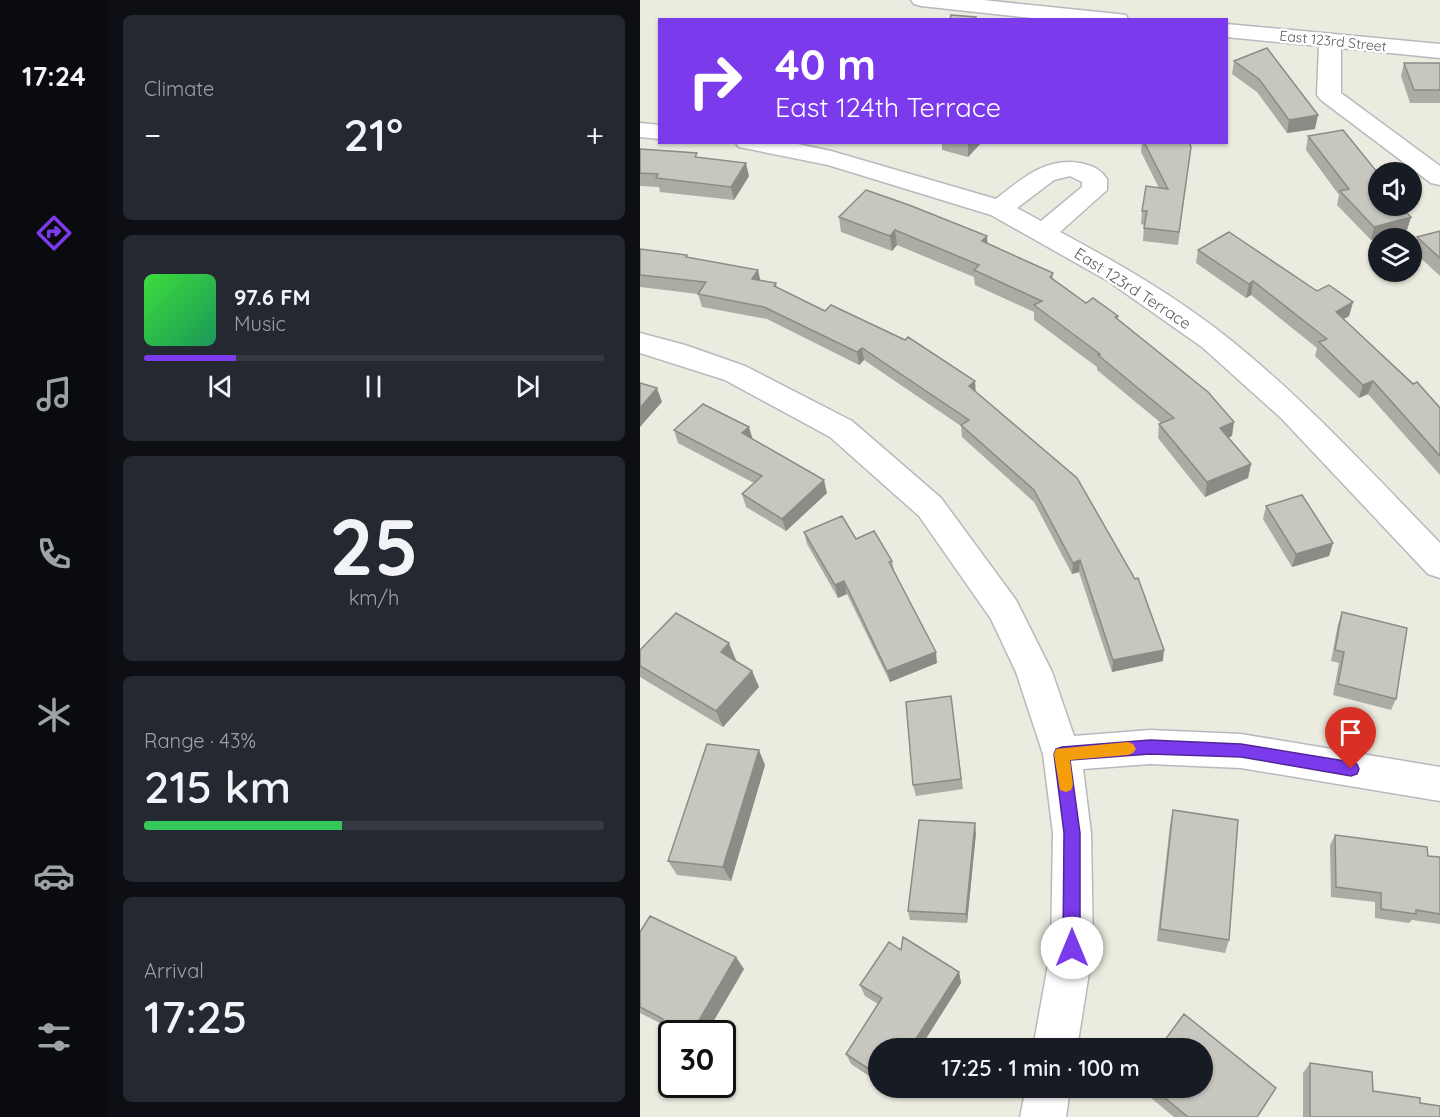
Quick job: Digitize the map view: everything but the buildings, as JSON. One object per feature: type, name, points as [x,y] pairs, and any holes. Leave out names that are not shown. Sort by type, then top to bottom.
[{"type":"street","points":[[921,0],[1098,18]]},
{"type":"street","name":"East 123rd Street","points":[[1228,30],[1440,51]]},
{"type":"street","points":[[1330,40],[1329,95],[1440,178]]},
{"type":"street","points":[[640,130],[658,132]]},
{"type":"street","name":"East 123rd Terrace","points":[[757,144],[842,161],[1000,209],[1118,275],[1212,340],[1292,410],[1440,566]]},
{"type":"street","points":[[1000,209],[1043,175],[1055,170],[1071,168],[1087,172],[1095,179],[1094,190],[1044,232]]},
{"type":"street","points":[[640,343],[675,352],[735,373],[841,429],[930,507],[1004,610],[1034,672],[1062,754],[1072,833],[1072,948],[1057,1038]]},
{"type":"street","points":[[1062,754],[1150,747],[1241,750],[1440,784]]},
{"type":"street","points":[[1043,1117],[1046,1098]]},
{"type":"slow traffic","points":[[1066,785],[1062,754],[1128,749]]},
{"type":"route","points":[[1072,948],[1072,833],[1062,754],[1150,747],[1241,750],[1351,769]]}]
